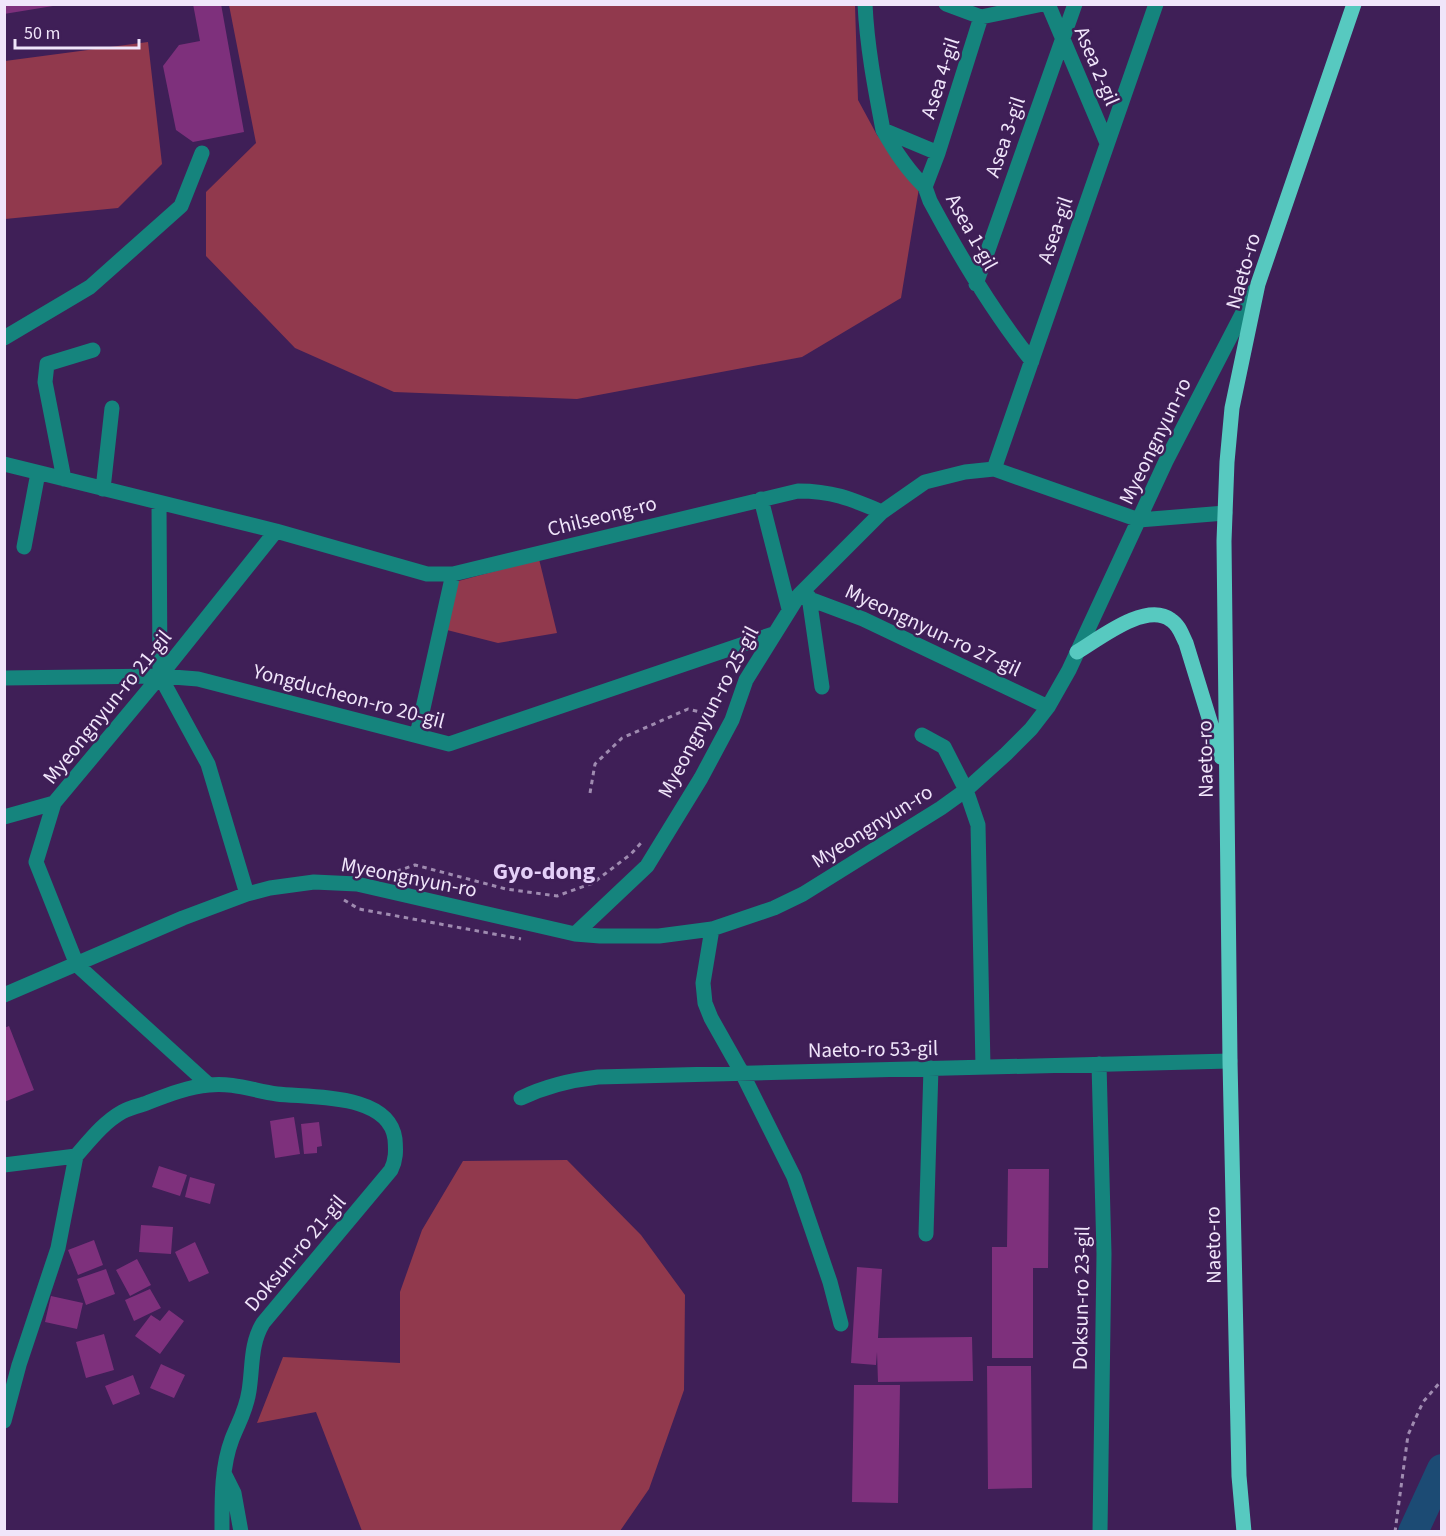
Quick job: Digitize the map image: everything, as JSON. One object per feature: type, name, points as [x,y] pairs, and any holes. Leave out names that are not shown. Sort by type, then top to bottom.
[{"type":"main road","name":"Naeto-ro","points":[[1244,1532],[1239,1476],[1230,1061],[1226,776],[1225,513],[1227,462],[1232,408],[1258,284],[1354,4]]},
{"type":"main road","points":[[1077,652],[1127,621],[1149,615],[1162,615],[1172,620],[1186,644],[1226,776]]},
{"type":"street","points":[[866,4],[876,99],[883,130],[913,177],[925,187]]},
{"type":"street","name":"Asea 4-gil","points":[[946,4],[981,17],[1043,4]]},
{"type":"street","name":"Asea 2-gil","points":[[1048,4],[1107,143]]},
{"type":"street","name":"Asea 3-gil","points":[[976,284],[1075,4]]},
{"type":"street","name":"Asea-gil","points":[[994,469],[1156,4]]},
{"type":"street","name":"Asea 4-gil","points":[[938,153],[981,17]]},
{"type":"street","points":[[883,130],[938,153]]},
{"type":"street","points":[[4,338],[90,287],[181,206],[202,153]]},
{"type":"street","name":"Asea 1-gil","points":[[938,153],[925,187],[935,211],[976,284],[1032,361]]},
{"type":"street","name":"Myeongnyun-ro","points":[[4,995],[183,918],[247,894],[270,888],[314,882],[357,884],[575,934],[600,936],[659,936],[711,929],[774,908],[803,894],[966,790],[1031,729],[1048,707],[1077,652],[1166,461],[1258,284]]},
{"type":"street","points":[[64,479],[45,382],[46,364],[93,350]]},
{"type":"street","points":[[103,489],[112,408]]},
{"type":"street","name":"Chilseong-ro","points":[[4,464],[276,531],[406,570],[427,574],[453,574],[798,491],[839,494],[882,512]]},
{"type":"street","points":[[882,512],[926,482],[965,472],[994,469],[1139,520],[1225,513]]},
{"type":"street","points":[[24,547],[38,473]]},
{"type":"street","points":[[761,499],[789,609]]},
{"type":"street","points":[[159,502],[160,676],[208,764],[247,894]]},
{"type":"street","name":"Myeongnyun-ro 25-gil","points":[[575,934],[646,866],[701,778],[732,720],[746,680],[789,609],[804,596],[882,512]]},
{"type":"street","name":"Myeongnyun-ro 21-gil","points":[[77,965],[36,862],[54,803],[160,676],[276,531]]},
{"type":"street","points":[[417,735],[453,574]]},
{"type":"street","points":[[804,596],[822,687]]},
{"type":"street","name":"Myeongnyun-ro 27-gil","points":[[804,596],[863,619],[1048,707]]},
{"type":"street","name":"Yongducheon-ro 20-gil","points":[[4,678],[160,676],[198,678],[449,744],[773,634]]},
{"type":"street","name":"Myeongnyun-ro","points":[[922,735],[944,747],[966,790]]},
{"type":"street","points":[[966,790],[978,825],[983,1067]]},
{"type":"street","points":[[4,817],[54,803]]},
{"type":"street","points":[[711,929],[703,983],[705,1003],[794,1177],[830,1282],[841,1324]]},
{"type":"street","points":[[77,965],[209,1085]]},
{"type":"street","name":"Naeto-ro 53-gil","points":[[521,1098],[537,1090],[587,1078],[1230,1061]]},
{"type":"street","name":"Doksun-ro 23-gil","points":[[1099,1064],[1104,1254],[1100,1532]]},
{"type":"street","points":[[926,1234],[931,1068]]},
{"type":"street","name":"Doksun-ro 21-gil","points":[[209,1085],[224,1084],[358,1103],[386,1117],[394,1135],[396,1149],[396,1160],[391,1170],[263,1323],[255,1336],[249,1390],[243,1416],[232,1439],[224,1473],[222,1532]]},
{"type":"street","points":[[4,1420],[12,1364],[58,1248],[76,1156],[98,1131],[122,1112],[170,1094],[209,1085]]},
{"type":"street","points":[[4,1165],[76,1156]]},
{"type":"street","points":[[224,1473],[234,1493],[241,1532]]},
{"type":"path","points":[[590,793],[595,764],[622,738],[688,710],[732,720]]},
{"type":"path","points":[[386,875],[415,865],[507,889],[557,896],[593,883],[631,854],[647,837]]},
{"type":"path","points":[[341,898],[358,909],[531,942]]},
{"type":"path","points":[[1395,1532],[1408,1435],[1423,1402],[1442,1380]]},
{"type":"shaded area","points":[[229,5],[855,5],[858,100],[877,135],[919,188],[901,298],[802,357],[577,399],[394,392],[295,348],[206,256],[206,192],[256,143]]},
{"type":"shaded area","points":[[148,42],[162,164],[118,208],[5,219],[5,61]]},
{"type":"shaded area","points":[[539,559],[557,633],[498,643],[447,630],[455,582]]},
{"type":"shaded area","points":[[567,1160],[641,1235],[685,1295],[684,1390],[649,1489],[620,1531],[362,1531],[316,1412],[257,1423],[283,1357],[400,1363],[400,1292],[422,1230],[463,1161]]},
{"type":"building","points":[[4,4],[53,4],[53,6],[4,14]]},
{"type":"building","points":[[193,4],[221,4],[244,132],[193,142],[176,130],[163,66],[179,45],[200,41]]},
{"type":"building","points":[[9,1026],[34,1090],[4,1102],[4,1028]]},
{"type":"building","points":[[294,1117],[300,1154],[275,1158],[270,1121]]},
{"type":"building","points":[[319,1122],[322,1146],[317,1147],[317,1153],[304,1154],[301,1124]]},
{"type":"building","points":[[159,1166],[187,1175],[180,1196],[152,1187]]},
{"type":"building","points":[[1008,1169],[1049,1169],[1048,1268],[1033,1268],[1033,1358],[992,1358],[992,1247],[1007,1247]]},
{"type":"building","points":[[190,1177],[215,1184],[210,1204],[185,1197]]},
{"type":"building","points":[[141,1225],[173,1227],[171,1254],[139,1252]]},
{"type":"building","points":[[94,1240],[103,1265],[78,1275],[68,1250]]},
{"type":"building","points":[[195,1242],[209,1273],[189,1282],[175,1252]]},
{"type":"building","points":[[137,1259],[151,1285],[130,1296],[116,1270]]},
{"type":"building","points":[[857,1267],[882,1269],[878,1338],[972,1337],[973,1381],[878,1382],[877,1352],[876,1365],[851,1363]]},
{"type":"building","points":[[106,1269],[115,1294],[86,1305],[77,1279]]},
{"type":"building","points":[[150,1289],[161,1308],[134,1321],[125,1300]]},
{"type":"building","points":[[51,1296],[83,1303],[77,1329],[45,1322]]},
{"type":"building","points":[[169,1310],[184,1321],[160,1354],[135,1336],[151,1315],[160,1321]]},
{"type":"building","points":[[104,1334],[114,1370],[86,1378],[76,1342]]},
{"type":"building","points":[[161,1364],[185,1375],[174,1398],[150,1388]]},
{"type":"building","points":[[987,1366],[1031,1366],[1032,1488],[988,1489]]},
{"type":"building","points":[[133,1375],[140,1394],[113,1405],[105,1386]]},
{"type":"building","points":[[854,1385],[900,1385],[898,1503],[852,1502]]},
{"type":"waterway","points":[[1413,1532],[1442,1469]]},
{"type":"district","name":"Gyo-dong","points":[[544,871]]}]
